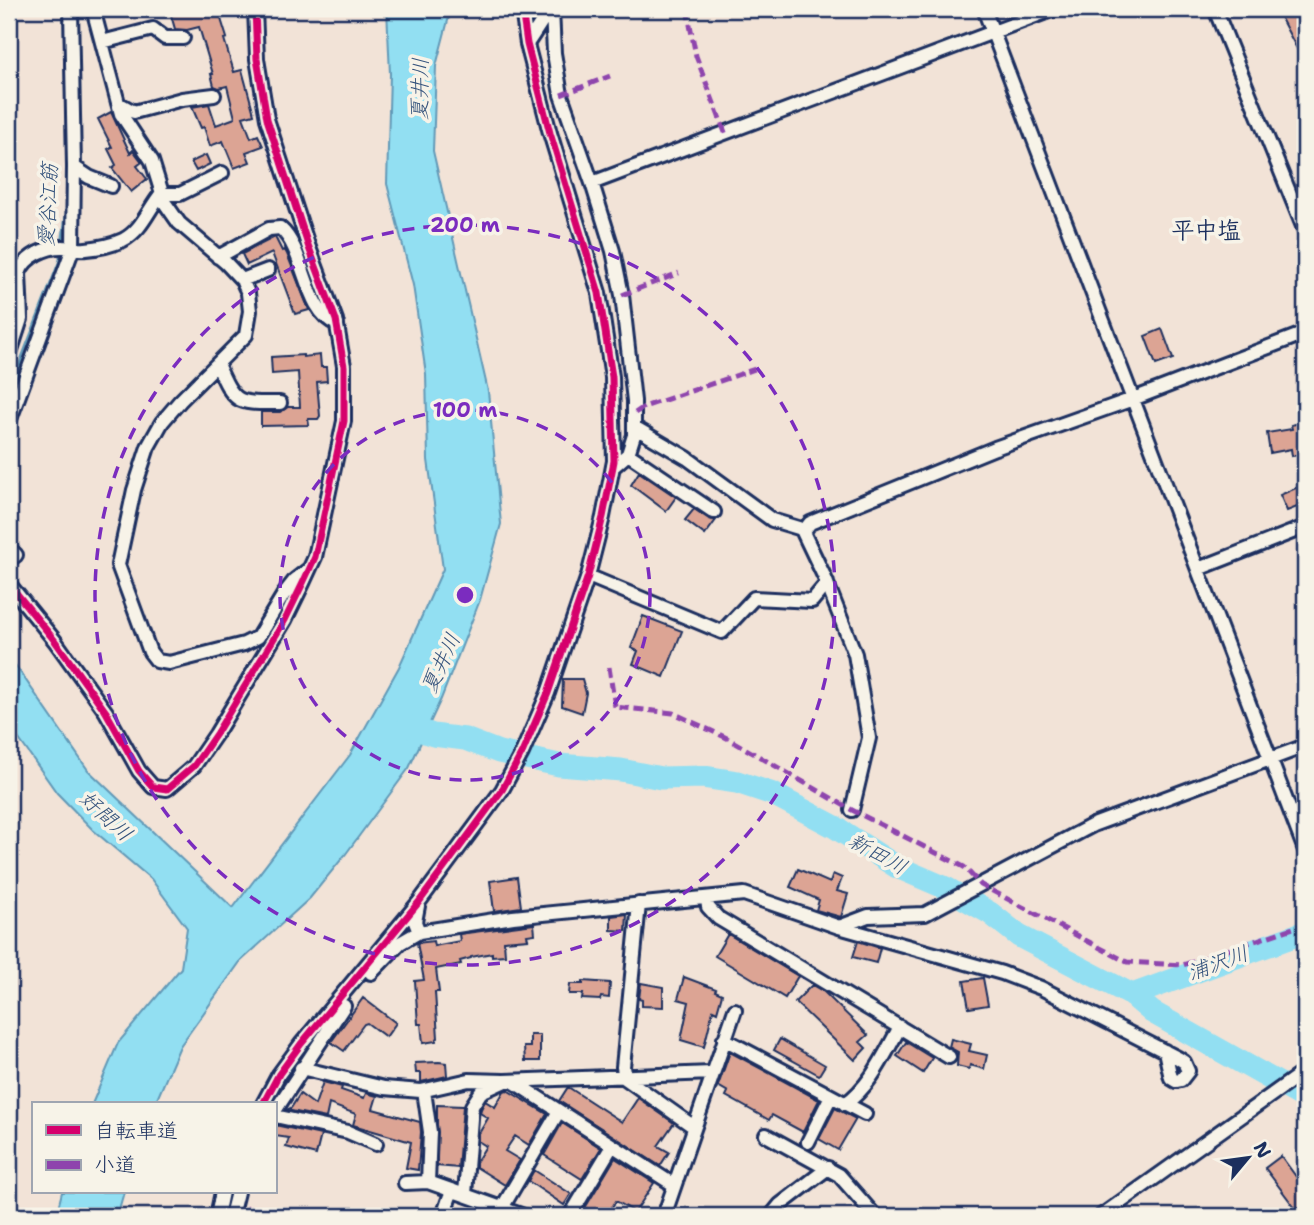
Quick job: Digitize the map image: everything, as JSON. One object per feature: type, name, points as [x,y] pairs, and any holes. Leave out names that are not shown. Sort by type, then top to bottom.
[{"type":"street","points":[[9,422],[73,248],[71,9]]},
{"type":"street","points":[[93,9],[121,114],[152,161],[161,194],[179,223],[242,280],[248,293],[250,311],[246,335],[180,401],[155,433],[134,490],[118,565],[150,652],[157,661],[169,663],[244,644],[258,637],[295,580],[309,570]]},
{"type":"street","points":[[9,584],[55,641],[106,712],[139,771],[153,787],[167,789],[194,766],[216,734],[285,620],[315,557],[344,421],[344,366],[337,324],[267,119],[257,59],[255,9]]},
{"type":"street","points":[[264,1102],[279,1074],[301,1044],[419,902],[502,790],[537,721],[587,576],[603,517],[612,467],[612,377],[599,293],[550,134],[527,44],[522,9]]},
{"type":"street","points":[[527,44],[551,9]]},
{"type":"street","points":[[551,9],[554,53],[561,95],[613,251],[622,295],[634,401],[634,427],[628,454],[624,460],[612,467]]},
{"type":"street","points":[[984,9],[1305,850]]},
{"type":"street","points":[[592,183],[726,135],[1054,9]]},
{"type":"street","points":[[1215,9],[1305,231]]},
{"type":"street","points":[[102,42],[153,29],[165,38],[183,38]]},
{"type":"street","points":[[118,103],[134,112],[181,99],[215,95]]},
{"type":"street","points":[[74,167],[111,186]]},
{"type":"street","points":[[161,194],[180,194],[222,173]]},
{"type":"street","points":[[9,356],[21,319],[21,268],[39,252],[58,247],[82,249],[107,245],[129,236],[137,231],[161,194]]},
{"type":"street","points":[[218,257],[270,229],[280,228],[288,237],[322,313],[337,324]]},
{"type":"street","points":[[242,280],[268,270]]},
{"type":"street","points":[[852,810],[869,738],[855,654],[803,532],[810,523],[995,448],[1305,333]]},
{"type":"street","points":[[217,364],[230,393],[236,398],[249,403],[280,403]]},
{"type":"street","points":[[634,427],[687,458],[772,520],[805,530]]},
{"type":"street","points":[[628,454],[660,473],[714,512]]},
{"type":"street","points":[[1198,569],[1305,527]]},
{"type":"street","points":[[9,548],[16,555],[9,560]]},
{"type":"street","points":[[587,576],[722,632],[754,598],[812,601],[827,583]]},
{"type":"street","points":[[839,927],[868,916],[925,914],[1093,825],[1305,746]]},
{"type":"street","points":[[276,1112],[340,1011],[375,968],[400,943],[419,932],[513,917],[744,894],[839,927],[1002,973],[1041,988],[1165,1051]]},
{"type":"street","points":[[706,898],[708,907],[718,918],[950,1057]]},
{"type":"street","points":[[419,902],[415,922],[419,932]]},
{"type":"street","points":[[639,904],[623,1067],[625,1078],[694,1126]]},
{"type":"street","points":[[664,1216],[735,1010]]},
{"type":"street","points":[[845,1104],[856,1096],[870,1077],[900,1027]]},
{"type":"street","points":[[724,1039],[865,1114]]},
{"type":"street","points":[[302,1068],[384,1087],[424,1091],[469,1080],[625,1078],[712,1073]]},
{"type":"street","points":[[1101,1216],[1303,1073]]},
{"type":"street","points":[[509,1081],[674,1185]]},
{"type":"street","points":[[465,1194],[471,1106],[481,1092],[509,1081]]},
{"type":"street","points":[[424,1091],[430,1132],[428,1182]]},
{"type":"street","points":[[808,1142],[831,1096]]},
{"type":"street","points":[[502,1208],[559,1111]]},
{"type":"street","points":[[276,1114],[348,1132],[376,1144]]},
{"type":"street","points":[[766,1135],[839,1175],[875,1216]]},
{"type":"street","points":[[570,1216],[612,1146]]},
{"type":"street","points":[[771,1216],[780,1205],[828,1168]]},
{"type":"street","points":[[405,1183],[428,1182],[524,1216]]},
{"type":"street","points":[[443,1216],[452,1190]]},
{"type":"street","points":[[217,1216],[222,1194]]},
{"type":"street","points":[[231,1216],[236,1194]]},
{"type":"water","points":[[387,9],[451,9],[436,66],[433,151],[488,391],[501,524],[480,600],[441,699],[409,768],[310,898],[240,962],[180,1046],[156,1102],[93,1102],[118,1043],[181,968],[187,928],[151,879],[93,830],[57,793],[9,725],[9,656],[88,770],[233,908],[350,755],[399,667],[443,569],[428,460],[426,374],[413,285],[387,184],[390,74]]},
{"type":"water","points":[[62,1194],[123,1194],[117,1216],[56,1216]]},
{"type":"building","points":[[223,9],[225,17],[221,19],[227,38],[224,39],[234,72],[242,70],[254,114],[243,117],[251,138],[258,135],[263,146],[246,152],[250,162],[234,168],[223,141],[210,146],[204,127],[201,128],[192,107],[209,104],[216,125],[235,118],[227,86],[214,86],[199,27],[175,29],[171,15]]},
{"type":"building","points":[[1276,9],[1305,9],[1305,64]]},
{"type":"building","points":[[111,112],[130,153],[133,150],[142,162],[137,166],[147,179],[131,192],[112,168],[116,165],[108,149],[112,147],[98,119]]},
{"type":"building","points":[[206,155],[210,164],[196,171],[191,162]]},
{"type":"building","points":[[275,237],[282,251],[285,250],[287,254],[309,310],[295,314],[272,253],[247,265],[242,254]]},
{"type":"building","points":[[1162,329],[1173,359],[1156,365],[1145,336]]},
{"type":"building","points":[[320,355],[321,367],[326,367],[327,381],[317,382],[320,416],[318,419],[308,419],[309,425],[261,426],[261,412],[280,412],[288,407],[300,407],[298,372],[272,374],[271,357]]},
{"type":"building","points":[[1305,422],[1305,454],[1292,456],[1291,449],[1270,453],[1267,433],[1292,429],[1291,425]]},
{"type":"building","points":[[639,472],[676,497],[666,511],[631,485]]},
{"type":"building","points":[[1305,484],[1305,504],[1287,511],[1280,495]]},
{"type":"building","points":[[694,509],[709,519],[716,520],[705,535],[685,520]]},
{"type":"building","points":[[643,616],[682,631],[664,677],[633,664],[638,651],[631,648]]},
{"type":"building","points":[[563,679],[582,679],[586,693],[582,713],[562,706]]},
{"type":"building","points":[[798,869],[830,883],[833,874],[842,878],[837,891],[848,894],[841,917],[816,910],[819,900],[790,887]]},
{"type":"building","points":[[517,877],[521,907],[494,911],[490,881]]},
{"type":"building","points":[[627,914],[626,931],[611,930],[611,916]]},
{"type":"building","points":[[534,924],[535,934],[527,935],[528,939],[504,941],[505,955],[492,956],[492,953],[471,957],[460,961],[461,964],[436,969],[439,992],[435,992],[438,1038],[436,1041],[423,1043],[421,1024],[418,1024],[415,981],[424,980],[417,943],[433,941],[434,946],[460,941],[459,934]]},
{"type":"building","points":[[728,934],[798,976],[785,998],[715,956]]},
{"type":"building","points":[[858,941],[880,948],[876,963],[853,957]]},
{"type":"building","points":[[684,977],[716,989],[715,991],[722,994],[717,1012],[713,1010],[704,1047],[681,1040],[689,1002],[678,999]]},
{"type":"building","points":[[983,978],[988,1005],[969,1008],[964,981]]},
{"type":"building","points":[[583,981],[610,983],[609,998],[582,999],[583,994],[569,994],[570,984],[583,984]]},
{"type":"building","points":[[641,983],[663,987],[663,1007],[642,1006],[642,1000],[639,999]]},
{"type":"building","points":[[812,985],[824,992],[868,1035],[860,1042],[866,1048],[855,1060],[795,1002]]},
{"type":"building","points":[[363,998],[396,1023],[386,1037],[367,1023],[364,1024],[344,1051],[331,1042]]},
{"type":"building","points":[[530,1035],[540,1035],[540,1061],[525,1061],[524,1047],[530,1047]]},
{"type":"building","points":[[780,1039],[825,1065],[819,1075],[774,1050]]},
{"type":"building","points":[[951,1039],[971,1044],[969,1051],[987,1055],[984,1069],[970,1065],[969,1069],[957,1066],[958,1052],[949,1047]]},
{"type":"building","points":[[906,1042],[932,1058],[923,1073],[897,1056]]},
{"type":"building","points":[[730,1052],[819,1100],[803,1132],[772,1115],[769,1120],[726,1096],[728,1092],[718,1086]]},
{"type":"building","points":[[415,1063],[446,1063],[447,1076],[421,1082],[421,1073],[416,1073]]},
{"type":"building","points":[[323,1082],[342,1087],[341,1090],[364,1098],[366,1093],[377,1096],[373,1109],[420,1122],[418,1170],[406,1168],[411,1142],[353,1125],[356,1114],[329,1104],[326,1118],[286,1110],[291,1108],[300,1094],[315,1105]]},
{"type":"building","points":[[568,1087],[622,1122],[638,1098],[674,1123],[658,1146],[669,1152],[660,1166],[559,1101]]},
{"type":"building","points":[[507,1090],[547,1114],[529,1145],[515,1136],[505,1151],[520,1160],[505,1185],[476,1167],[476,1162],[486,1146],[478,1141],[478,1135],[488,1118],[480,1113],[481,1109],[485,1101],[495,1107]]},
{"type":"building","points":[[437,1105],[463,1106],[458,1168],[437,1166]]},
{"type":"building","points":[[835,1108],[856,1119],[838,1150],[819,1139]]},
{"type":"building","points":[[562,1123],[601,1148],[582,1179],[544,1155]]},
{"type":"building","points":[[276,1125],[321,1135],[316,1155],[286,1147],[289,1138],[276,1136]]},
{"type":"building","points":[[1281,1156],[1305,1189],[1305,1216],[1301,1216],[1265,1168]]},
{"type":"building","points":[[615,1158],[654,1183],[635,1212],[616,1201],[606,1216],[597,1216],[585,1208]]},
{"type":"building","points":[[534,1170],[571,1194],[564,1205],[528,1181]]},
{"type":"waterway","name":"愛谷江筋","points":[[64,9],[68,185]]},
{"type":"waterway","name":"愛谷江筋","points":[[9,392],[60,261],[68,203]]},
{"type":"waterway","name":"新田川","points":[[408,726],[433,735],[465,739],[499,752],[559,765],[621,770],[661,778],[703,777],[737,782],[773,794],[835,827],[897,867],[946,888],[990,913],[1019,936],[1132,995],[1152,1012],[1305,1098]]},
{"type":"waterway","name":"浦沢川","points":[[1132,995],[1305,932]]},
{"type":"marked path","points":[[687,9],[696,56],[726,135]]},
{"type":"marked path","points":[[561,95],[610,76]]},
{"type":"marked path","points":[[622,295],[679,273]]},
{"type":"marked path","points":[[635,413],[644,407],[755,369]]},
{"type":"marked path","points":[[609,667],[615,707],[673,713],[727,738],[852,810],[964,867],[981,885],[1127,962],[1183,965],[1305,924]]},
{"type":"marked path","points":[[247,1216],[250,1204]]},
{"type":"cycle path","points":[[9,584],[55,641],[106,712],[139,771],[153,787],[167,789],[194,766],[216,734],[285,620],[315,557],[344,421],[344,366],[336,320],[308,245],[267,119],[257,59],[255,9]]},
{"type":"cycle path","points":[[264,1102],[279,1074],[301,1044],[419,902],[502,790],[522,753],[548,693],[588,576],[603,517],[614,461],[612,377],[599,293],[550,133],[527,44],[522,9]]},
{"type":"district","name":"平中塩","points":[[1206,230]]},
{"type":"water label","name":"夏井川","points":[[420,89]]},
{"type":"water label","name":"夏井川","points":[[441,663]]},
{"type":"water label","name":"好間川","points":[[106,816]]}]
